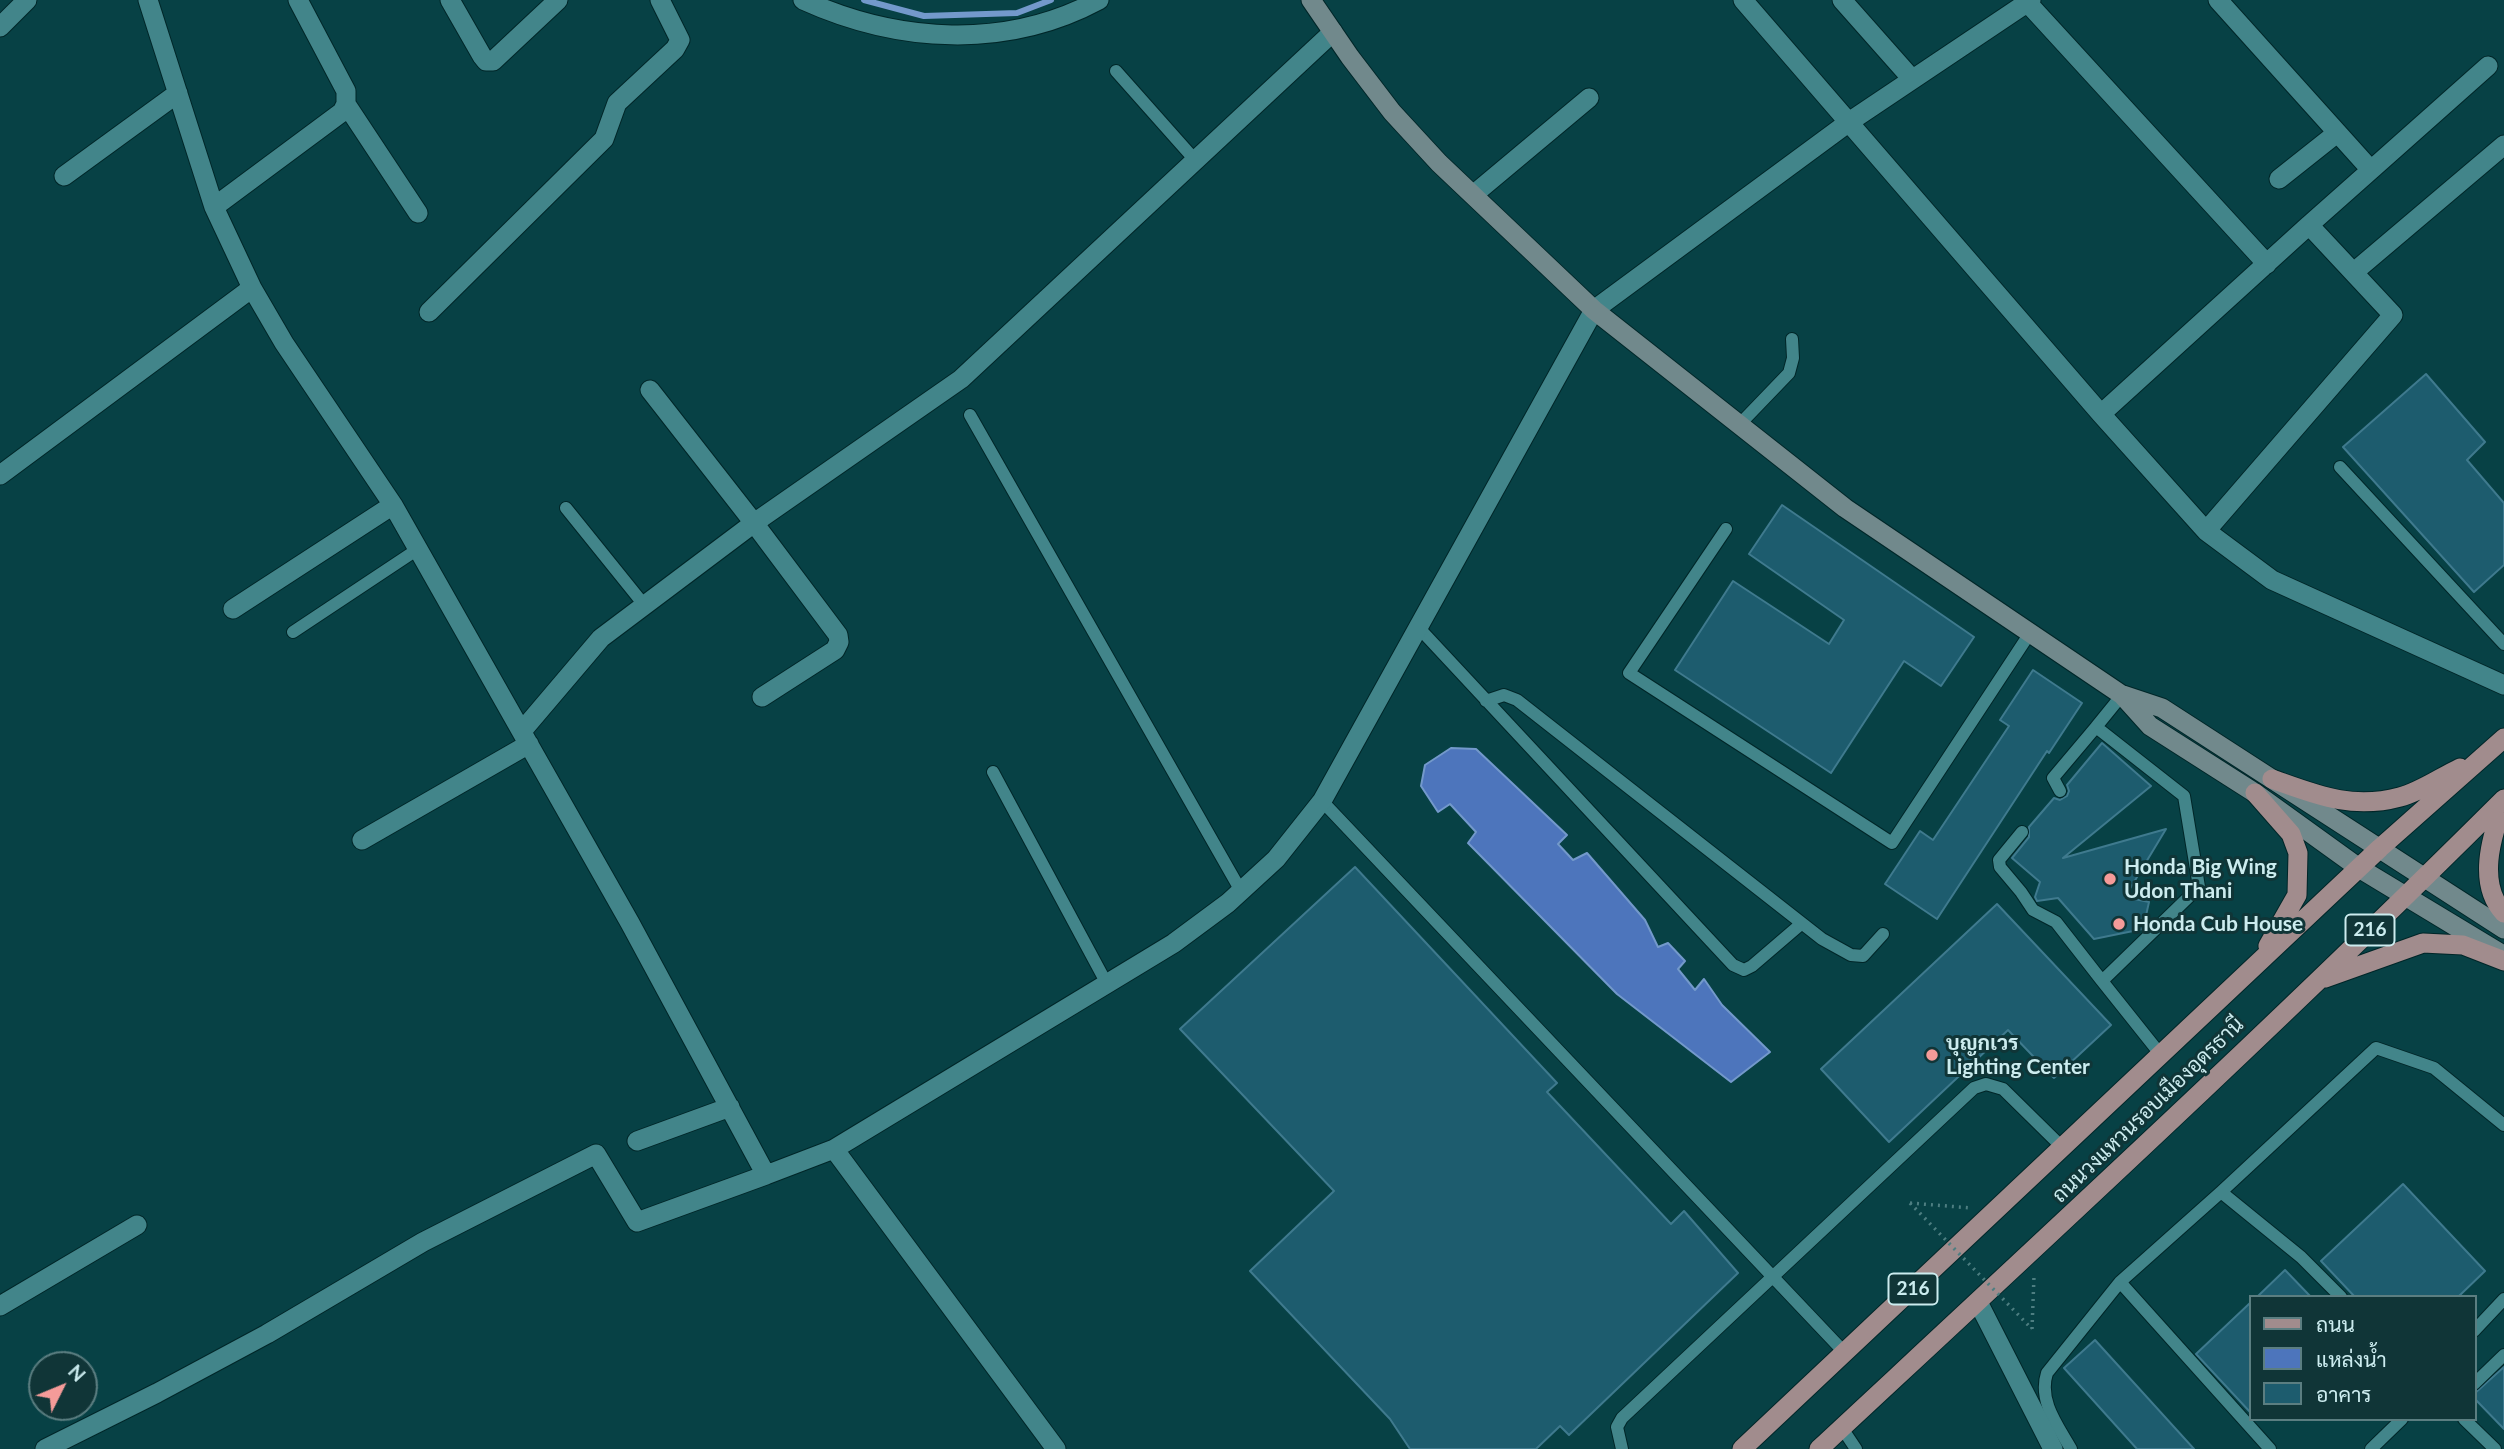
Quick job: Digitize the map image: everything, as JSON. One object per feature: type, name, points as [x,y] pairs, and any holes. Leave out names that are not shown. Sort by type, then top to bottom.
[{"type":"main road","points":[[1311,0],[1392,112],[1473,195],[1594,310],[1845,508],[2122,695],[2150,726],[2255,793],[2359,868],[2504,958]]},
{"type":"main road","points":[[2122,695],[2162,708],[2504,929]]},
{"type":"main road","name":"ถนนวงแหวนรอบเมืองอุดรธานี","points":[[1742,1449],[2380,848],[2504,738]]},
{"type":"main road","points":[[2272,779],[2330,799],[2362,803],[2402,797],[2483,757]]},
{"type":"main road","points":[[2255,793],[2291,834],[2298,853],[2297,895],[2257,965]]},
{"type":"main road","points":[[2504,800],[2492,836],[2489,879],[2489,889],[2494,902],[2504,913]]},
{"type":"main road","name":"ถนนวงแหวนรอบเมืองอุดรธานี","points":[[1819,1449],[2035,1249],[2504,800]]},
{"type":"main road","points":[[2315,982],[2423,943],[2463,945],[2504,958]]},
{"type":"street","points":[[0,27],[27,0]]},
{"type":"street","points":[[148,0],[214,207],[252,288],[284,343],[393,505],[630,923],[766,1175]]},
{"type":"street","points":[[214,207],[342,112],[346,104],[346,91],[298,0]]},
{"type":"street","points":[[450,0],[486,61],[493,61],[558,0]]},
{"type":"street","points":[[429,312],[604,139],[617,103],[675,49],[680,40],[660,0]]},
{"type":"street","points":[[803,0],[869,23],[926,33],[974,36],[1027,29],[1074,14],[1099,0]]},
{"type":"street","points":[[1743,0],[2101,414],[2206,531],[2273,580],[2504,685]]},
{"type":"street","points":[[1842,0],[1912,79]]},
{"type":"street","points":[[2218,0],[2371,170]]},
{"type":"street","points":[[45,1449],[267,1334],[423,1242],[596,1154],[637,1222],[834,1149],[1174,943],[1228,903],[1276,859],[1322,801],[1594,310],[1849,122],[2028,1],[2267,264]]},
{"type":"street","points":[[362,841],[525,738],[601,638],[754,523],[961,379],[1333,32]]},
{"type":"street","points":[[2101,414],[2488,66]]},
{"type":"street","points":[[64,176],[178,93]]},
{"type":"street","points":[[1473,195],[1589,98]]},
{"type":"street","points":[[346,104],[418,213]]},
{"type":"street","points":[[2279,179],[2337,133]]},
{"type":"street","points":[[2354,272],[2504,145]]},
{"type":"street","points":[[2206,531],[2393,315],[2309,225]]},
{"type":"street","points":[[0,475],[252,288]]},
{"type":"street","points":[[650,390],[838,635],[839,642],[835,650],[762,697]]},
{"type":"street","points":[[233,609],[393,505]]},
{"type":"street","points":[[637,1141],[730,1107]]},
{"type":"street","points":[[834,1149],[1056,1449]]},
{"type":"street","points":[[0,1306],[137,1225]]},
{"type":"street","points":[[1978,1302],[2053,1449]]},
{"type":"lane","points":[[1116,71],[1195,160]]},
{"type":"lane","points":[[1739,425],[1789,373],[1793,358],[1792,339]]},
{"type":"lane","points":[[970,415],[1241,891]]},
{"type":"lane","points":[[2340,467],[2504,644]]},
{"type":"lane","points":[[566,508],[645,606]]},
{"type":"lane","points":[[1726,529],[1629,673],[1892,843],[2030,633]]},
{"type":"lane","points":[[293,632],[418,549]]},
{"type":"lane","points":[[1419,628],[1734,965],[1744,970],[1752,966],[1801,924]]},
{"type":"lane","points":[[1486,701],[1504,695],[1517,700],[1801,924],[1852,955],[1863,956],[1883,934]]},
{"type":"lane","points":[[2060,791],[2053,778],[2122,695]]},
{"type":"lane","points":[[2096,727],[2184,796],[2199,887],[2102,981]]},
{"type":"lane","points":[[993,772],[1107,984]]},
{"type":"lane","points":[[1322,801],[1845,1353]]},
{"type":"lane","points":[[2022,832],[1999,860],[2000,867],[2033,910],[2056,922],[2161,1055]]},
{"type":"lane","points":[[2071,1449],[2047,1406],[2044,1384],[2047,1373],[2120,1282],[2376,1048],[2434,1068],[2504,1125]]},
{"type":"lane","points":[[1622,1449],[1617,1427],[1622,1418],[1974,1088],[1986,1084],[2003,1089],[2063,1148]]},
{"type":"lane","points":[[2221,1192],[2301,1257],[2339,1295]]},
{"type":"lane","points":[[2120,1282],[2270,1449]]},
{"type":"lane","points":[[2476,1329],[2504,1299]]},
{"type":"lane","points":[[2476,1382],[2504,1355]]},
{"type":"lane","points":[[2371,1449],[2400,1421]]},
{"type":"lane","points":[[2466,1421],[2495,1449]]},
{"type":"lane","points":[[1842,1428],[1856,1449]]},
{"type":"path","points":[[1997,1211],[1910,1203],[2032,1329],[2035,1249]]},
{"type":"water","points":[[1451,748],[1476,749],[1567,835],[1558,844],[1573,860],[1587,853],[1645,920],[1658,947],[1668,943],[1685,961],[1678,969],[1695,990],[1704,979],[1722,1005],[1770,1052],[1731,1082],[1617,994],[1468,843],[1476,832],[1450,804],[1438,812],[1421,786],[1425,765]]},
{"type":"building","points":[[2426,374],[2485,442],[2467,460],[2504,503],[2504,565],[2474,592],[2343,447]]},
{"type":"building","points":[[1782,505],[1974,637],[1941,686],[1904,661],[1831,773],[1675,670],[1733,581],[1829,644],[1844,620],[1749,554]]},
{"type":"building","points":[[2033,670],[2082,703],[2049,753],[2047,751],[1937,919],[1885,884],[1920,831],[1933,840],[2009,726],[2000,720]]},
{"type":"building","points":[[2102,743],[2151,786],[2063,858],[2166,829],[2125,897],[2149,902],[2143,929],[2094,939],[2058,898],[2037,901],[2035,897],[2040,882],[2012,858],[2029,837],[2029,827],[2054,798],[2060,800],[2067,796],[2067,785]]},
{"type":"building","points":[[1355,867],[1557,1083],[1547,1092],[1671,1224],[1684,1211],[1738,1273],[1569,1435],[1560,1426],[1536,1449],[1410,1449],[1390,1419],[1250,1271],[1334,1191],[1180,1029]]},
{"type":"building","points":[[1997,904],[2111,1025],[2054,1078],[2008,1030],[1889,1142],[1821,1069]]},
{"type":"building","points":[[2403,1184],[2485,1271],[2460,1295],[2353,1295],[2321,1261]]},
{"type":"building","points":[[2285,1270],[2309,1295],[2259,1295]]},
{"type":"building","points":[[2248,1305],[2248,1410],[2196,1354]]},
{"type":"building","points":[[2095,1340],[2194,1449],[2137,1449],[2064,1368]]},
{"type":"building","points":[[2504,1367],[2504,1429],[2476,1400],[2476,1392]]},
{"type":"waterway","points":[[864,0],[924,16],[1017,13],[1051,0]]},
{"type":"place","name":"Honda Big Wing Udon Thani","points":[[2110,879]]},
{"type":"place","name":"Honda Cub House","points":[[2119,924]]},
{"type":"place","name":"บุญกเวร Lighting Center","points":[[1932,1055]]}]
